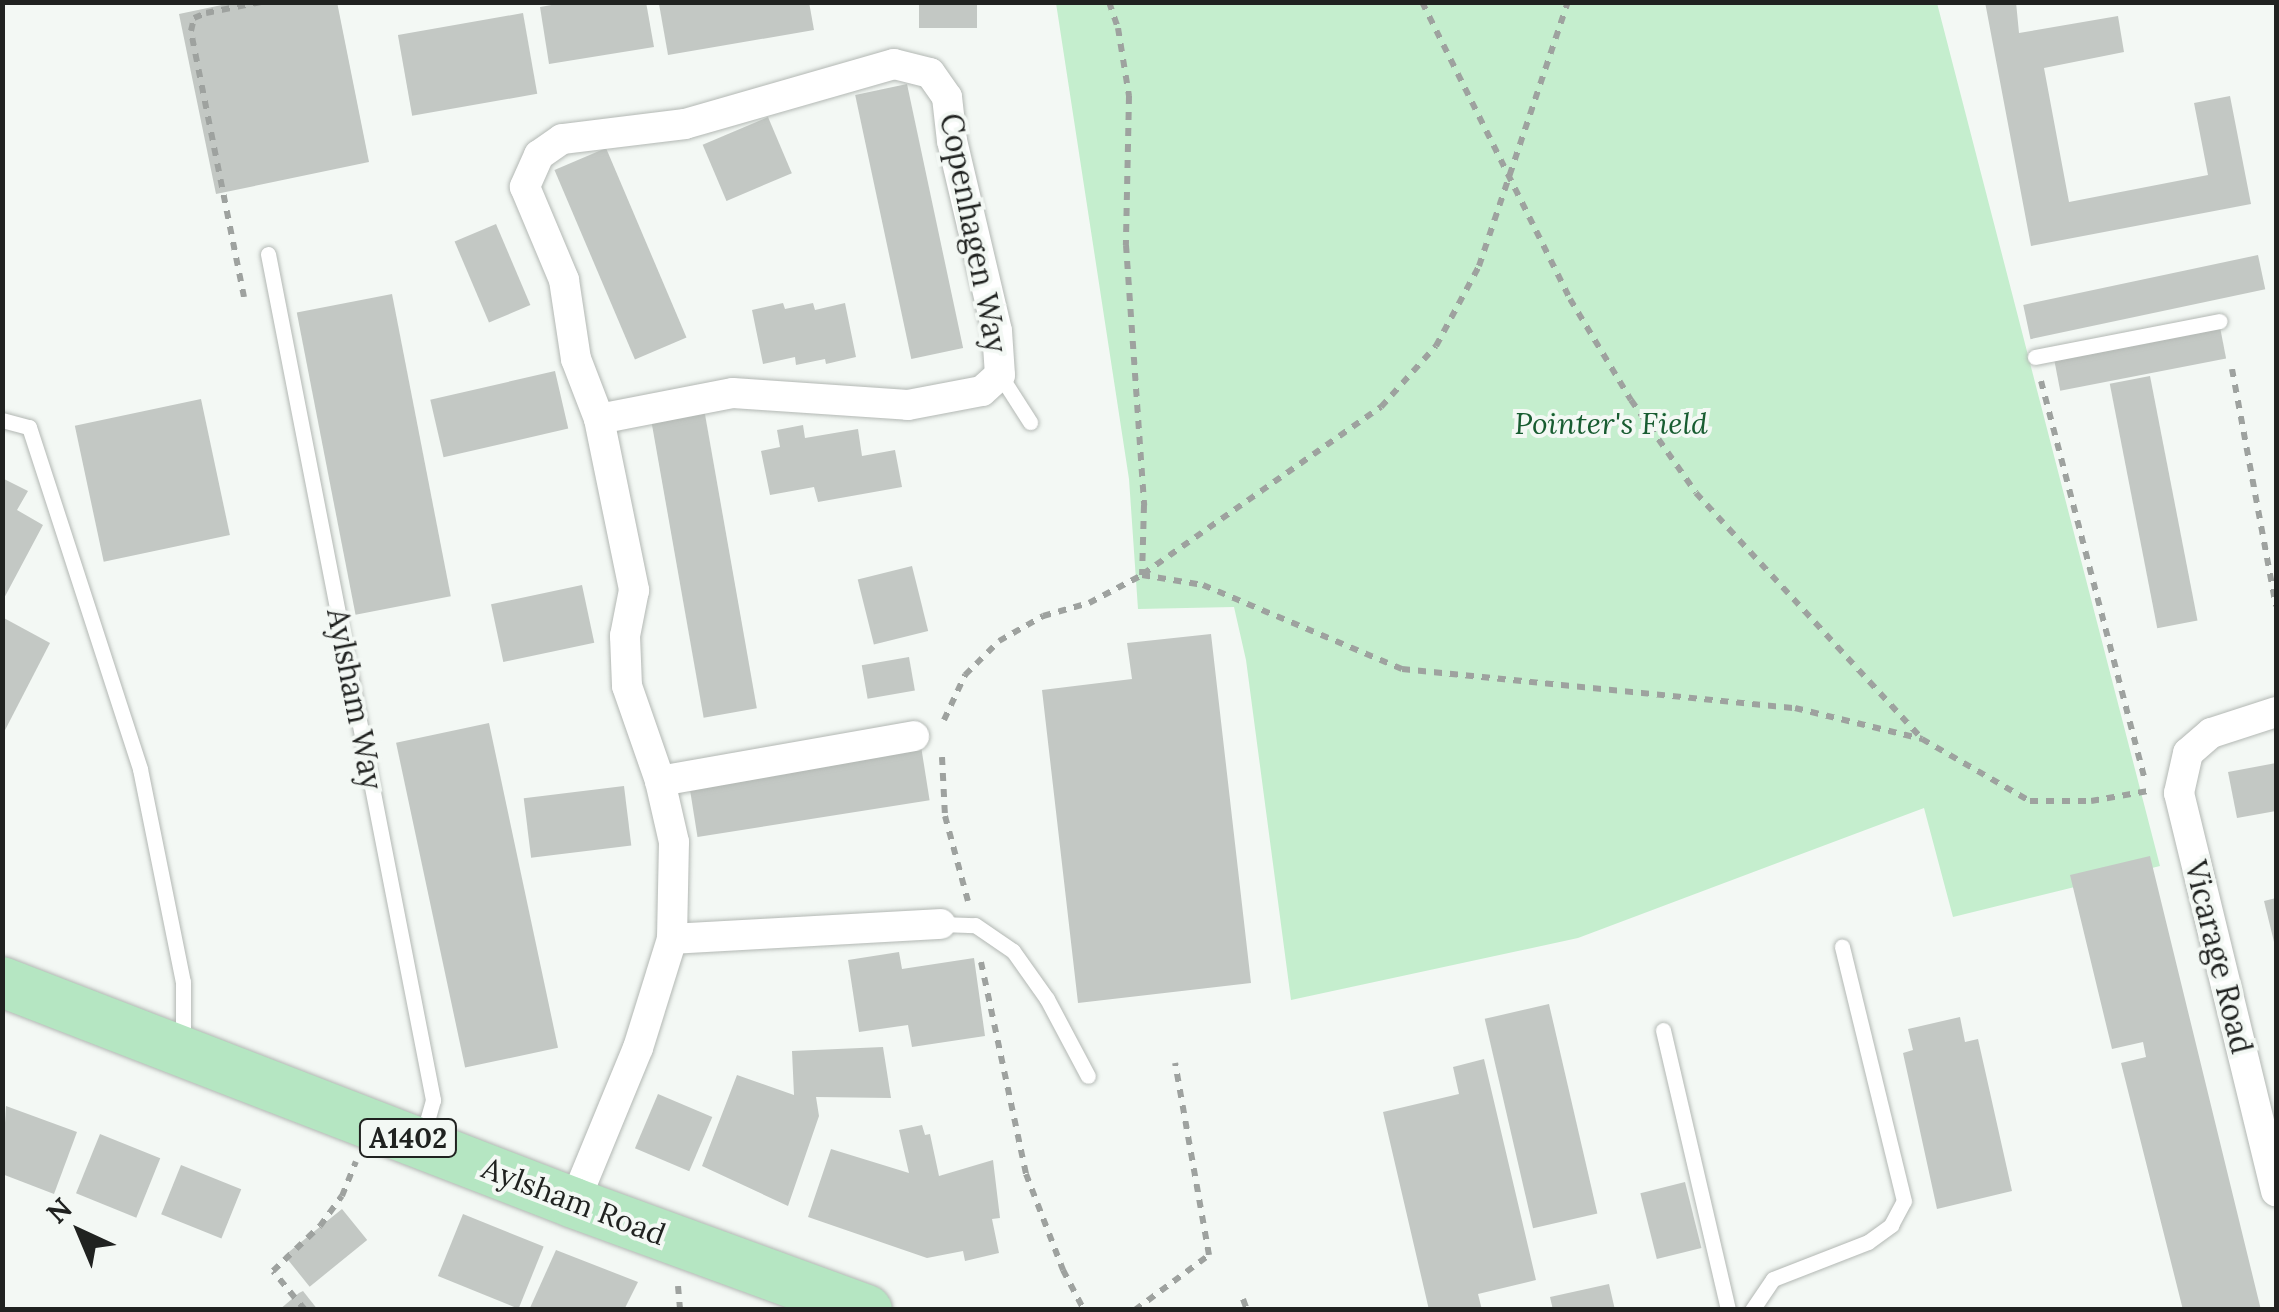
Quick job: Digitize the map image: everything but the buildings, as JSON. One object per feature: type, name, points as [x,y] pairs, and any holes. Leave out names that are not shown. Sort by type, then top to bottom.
[{"type":"main road","name":"Aylsham Road","points":[[2,982],[574,1203],[867,1310]]},
{"type":"street","name":"Copenhagen Way","points":[[574,1203],[638,1048],[672,938],[674,842],[660,781],[627,686],[626,636],[634,590],[599,419],[576,359],[564,280],[525,188],[539,155],[562,139],[685,124],[894,64],[930,72],[948,97],[952,140],[997,331],[1000,375],[982,391],[908,405],[733,393],[599,419]]},
{"type":"street","points":[[2179,793],[2188,754],[2211,733],[2276,712]]},
{"type":"street","points":[[660,781],[932,737]]},
{"type":"street","name":"Vicarage Road","points":[[2179,793],[2276,1191]]},
{"type":"street","points":[[672,938],[941,924]]},
{"type":"lane","name":"Aylsham Way","points":[[268,254],[434,1100],[421,1143]]},
{"type":"lane","points":[[2034,357],[2220,321]]},
{"type":"lane","points":[[1000,375],[1030,422]]},
{"type":"lane","points":[[2,420],[29,427],[140,770],[183,982],[182,1050]]},
{"type":"lane","points":[[941,924],[974,926],[1012,951],[1047,999],[1088,1076]]},
{"type":"lane","points":[[1752,1310],[1772,1280],[1868,1242],[1891,1225],[1904,1201],[1842,946]]},
{"type":"lane","points":[[1664,1030],[1728,1310]]},
{"type":"path","points":[[1109,2],[1118,28],[1129,96],[1126,245],[1144,505],[1142,575]]},
{"type":"path","points":[[1422,2],[1570,299],[1696,493],[1922,739]]},
{"type":"path","points":[[1084,1310],[1063,1270],[1026,1174],[974,926],[944,816],[932,737],[964,674],[999,641],[1044,616],[1089,603],[1142,575],[1381,407],[1436,346],[1479,266],[1568,2]]},
{"type":"path","points":[[2034,357],[2148,791]]},
{"type":"path","points":[[2232,370],[2276,606]]},
{"type":"path","points":[[1142,575],[1202,585],[1402,669],[1525,685],[1796,708],[1922,739],[2030,801],[2091,801],[2148,791],[2179,793]]},
{"type":"path","points":[[1135,1310],[1209,1255],[1176,1064]]},
{"type":"path","points":[[304,1310],[273,1271],[320,1226],[342,1196],[371,1124]]},
{"type":"path","points":[[1243,1299],[1246,1310]]},
{"type":"green space","name":"Pointer's Field","points":[[1056,3],[1937,3],[2160,866],[1953,917],[1924,808],[1578,938],[1291,1000],[1246,660],[1234,607],[1138,609],[1129,479]]}]
